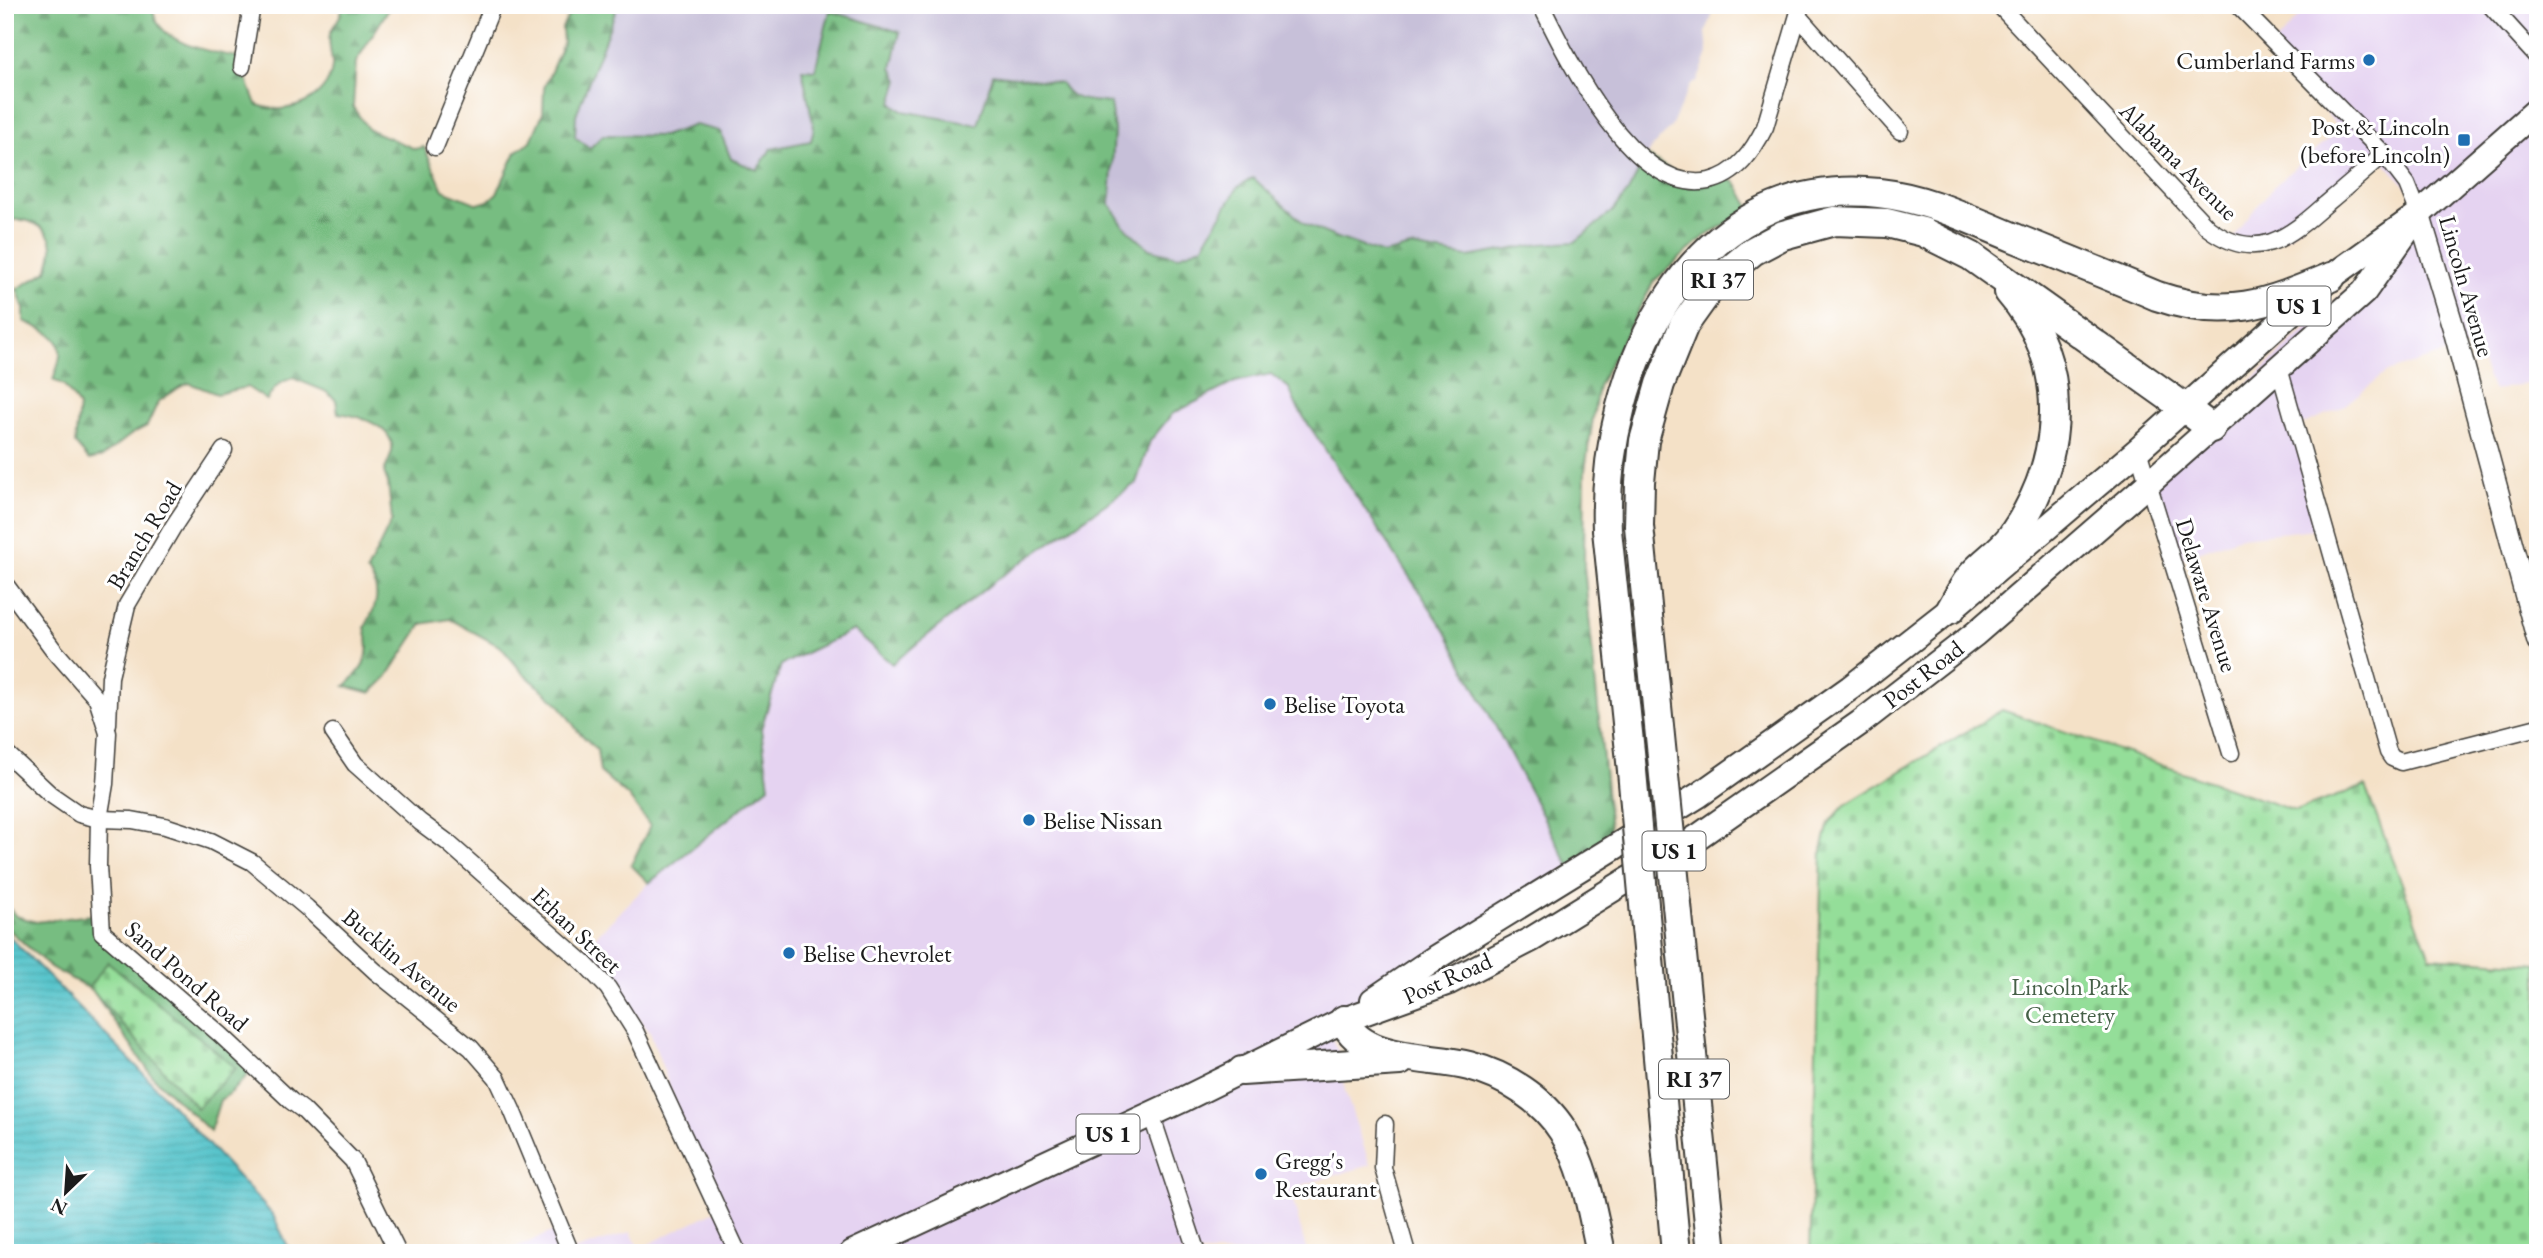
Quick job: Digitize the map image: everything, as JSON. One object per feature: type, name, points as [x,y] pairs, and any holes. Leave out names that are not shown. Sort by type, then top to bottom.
[{"type":"highway","points":[[1676,1253],[1606,500],[1620,408],[1634,362],[1661,307],[1690,268],[1734,229],[1775,208],[1803,199],[1851,192],[1909,198],[1947,210],[2157,296],[2187,305],[2219,308],[2251,306],[2281,298],[2331,277]]},
{"type":"highway","name":"RI 37","points":[[1712,1253],[1639,526],[1641,462],[1653,403],[1676,342],[1694,310],[1714,283],[1753,251],[1783,235],[1834,221],[1869,221],[1914,229],[1941,239],[1985,267]]},
{"type":"highway","points":[[1985,267],[2211,428]]},
{"type":"highway","points":[[1951,609],[1972,574],[2011,538],[2031,506],[2046,471],[2054,433],[2055,412],[2048,370],[2035,332],[2012,296],[1985,267]]},
{"type":"highway","points":[[1344,1020],[1356,1037],[1373,1047],[1395,1055],[1469,1066],[1500,1077],[1528,1094],[1552,1117],[1569,1142],[1582,1170],[1601,1253]]},
{"type":"highway","points":[[1242,1071],[1428,1058]]},
{"type":"main road","name":"Post Road","points":[[1344,1020],[1435,958],[1699,795],[1850,688],[1951,609],[2138,450],[2331,277],[2419,214],[2538,109]]},
{"type":"main road","name":"Post Road","points":[[852,1253],[1242,1071],[1344,1020],[1449,982],[1520,945],[1699,836],[1860,723],[1965,642],[2364,292],[2419,214]]},
{"type":"street","points":[[242,67],[252,5]]},
{"type":"street","points":[[435,147],[493,5]]},
{"type":"street","points":[[1541,5],[1572,67],[1599,110],[1649,162],[1681,181],[1693,183],[1717,179],[1729,173],[1750,153],[1759,139],[1765,127],[1799,10]]},
{"type":"street","name":"Alabama Avenue","points":[[1999,5],[2208,228],[2224,240],[2245,246],[2262,246],[2278,241],[2297,230],[2384,154]]},
{"type":"street","name":"Lincoln Avenue","points":[[2238,5],[2384,154],[2407,184],[2419,214],[2454,330],[2538,641]]},
{"type":"street","points":[[2490,5],[2538,58]]},
{"type":"street","points":[[1799,10],[1900,131]]},
{"type":"street","points":[[2278,368],[2388,752],[2392,758],[2401,762],[2538,727]]},
{"type":"street","name":"Branch Road","points":[[107,733],[110,677],[127,605],[173,527],[224,450]]},
{"type":"street","name":"Delaware Avenue","points":[[2138,450],[2231,753]]},
{"type":"street","name":"Sand Pond Road","points":[[5,584],[53,649],[97,699],[107,733],[106,784],[99,819],[98,866],[102,932],[221,1035],[354,1161],[398,1253]]},
{"type":"street","name":"Ethan Street","points":[[333,732],[355,764],[584,963],[608,988],[635,1031],[738,1253]]},
{"type":"street","points":[[5,752],[50,794],[79,814],[99,819]]},
{"type":"street","name":"Bucklin Avenue","points":[[99,819],[132,820],[165,826],[211,841],[251,862],[307,908],[375,971],[471,1048],[497,1079],[571,1253]]},
{"type":"street","points":[[1151,1114],[1197,1253]]},
{"type":"street","points":[[1385,1124],[1383,1168],[1407,1253]]},
{"type":"shaded area","points":[[618,5],[1716,5],[1706,32],[1708,53],[1697,82],[1690,85],[1671,127],[1649,151],[1628,192],[1613,212],[1575,242],[1540,244],[1468,257],[1411,247],[1383,254],[1335,237],[1306,225],[1253,179],[1202,247],[1177,256],[1149,249],[1123,225],[1110,204],[1114,130],[1110,103],[1073,98],[1066,93],[978,125],[903,111],[892,103],[899,80],[830,11],[815,70],[802,69],[814,128],[811,141],[771,149],[757,170],[731,159],[695,125],[663,136],[603,135],[590,149],[575,137],[576,114]]},
{"type":"shaded area","points":[[2308,5],[2538,5],[2538,325],[2534,326],[2538,341],[2538,380],[2493,391],[2474,344],[2387,372],[2341,408],[2294,428],[2316,529],[2240,537],[2176,560],[2153,484],[2154,472],[2429,213],[2378,154],[2287,237],[2233,240],[2274,186],[2340,129],[2264,44],[2266,41],[2276,43]]},
{"type":"shaded area","points":[[1272,374],[1289,388],[1297,407],[1446,632],[1570,868],[1399,974],[1325,1024],[1342,1060],[1345,1091],[1370,1165],[1299,1186],[1291,1193],[1307,1253],[504,1253],[554,1231],[570,1252],[631,1232],[639,1249],[719,1209],[680,1116],[650,1032],[582,950],[649,883],[769,786],[761,729],[781,665],[853,630],[892,663],[996,580],[1135,483],[1150,441],[1172,414],[1235,382]]},
{"type":"green space","points":[[5,5],[153,5],[155,18],[172,37],[199,48],[238,57],[256,104],[279,109],[303,104],[314,97],[329,79],[332,63],[329,38],[342,5],[391,5],[356,62],[353,107],[368,129],[415,149],[424,147],[443,190],[478,204],[488,201],[497,193],[516,152],[531,141],[543,113],[544,88],[563,43],[562,28],[574,5],[618,5],[576,115],[575,137],[590,148],[603,135],[663,136],[695,125],[720,131],[731,159],[757,170],[771,149],[811,141],[814,128],[802,69],[815,70],[830,11],[900,32],[892,68],[899,80],[892,103],[903,111],[978,125],[993,74],[1061,83],[1075,97],[1110,103],[1114,130],[1110,204],[1123,225],[1149,249],[1177,256],[1202,247],[1238,187],[1253,178],[1306,225],[1335,237],[1383,254],[1411,247],[1468,257],[1541,244],[1575,242],[1613,211],[1628,192],[1647,156],[1683,177],[1712,175],[1736,182],[1751,209],[1704,237],[1654,281],[1598,386],[1585,470],[1584,566],[1611,840],[1570,868],[1446,632],[1297,407],[1289,388],[1271,374],[1235,382],[1172,414],[1150,441],[1136,483],[996,580],[892,664],[853,630],[781,665],[761,729],[769,786],[649,883],[631,865],[650,826],[628,796],[600,772],[597,750],[578,731],[559,704],[522,672],[501,647],[450,619],[422,624],[387,677],[371,693],[345,686],[366,660],[368,645],[365,627],[376,599],[375,585],[367,571],[392,520],[388,483],[384,472],[392,451],[391,442],[381,429],[364,419],[338,413],[336,400],[325,391],[293,378],[277,386],[267,400],[247,387],[217,394],[189,383],[158,402],[147,426],[133,433],[102,457],[89,460],[75,444],[79,406],[64,385],[53,380],[60,357],[58,342],[46,331],[24,321],[24,309],[17,289],[47,271],[52,254],[51,241],[48,234],[36,224],[20,220],[5,223]]},
{"type":"green space","name":"Lincoln Park Cemetery","points":[[2002,710],[2295,811],[2365,786],[2430,957],[2538,964],[2538,1253],[1810,1253],[1822,850],[1829,823],[1845,805]]},
{"type":"green space","points":[[5,904],[16,916],[36,922],[98,914],[102,932],[252,1071],[220,1100],[210,1131],[153,1077],[92,990],[50,967],[5,926]]},
{"type":"green space","points":[[108,962],[236,1068],[197,1108],[89,987]]},
{"type":"water","points":[[5,932],[139,1069],[273,1215],[291,1253],[5,1253]]},
{"type":"place","name":"Cumberland Farms","points":[[2369,60]]},
{"type":"place","name":"Post & Lincoln (before Lincoln)","points":[[2464,140]]},
{"type":"place","name":"Belise Toyota","points":[[1270,704]]},
{"type":"place","name":"Belise Nissan","points":[[1029,820]]},
{"type":"place","name":"Belise Chevrolet","points":[[789,953]]},
{"type":"place","name":"Gregg's Restaurant","points":[[1261,1174]]}]
